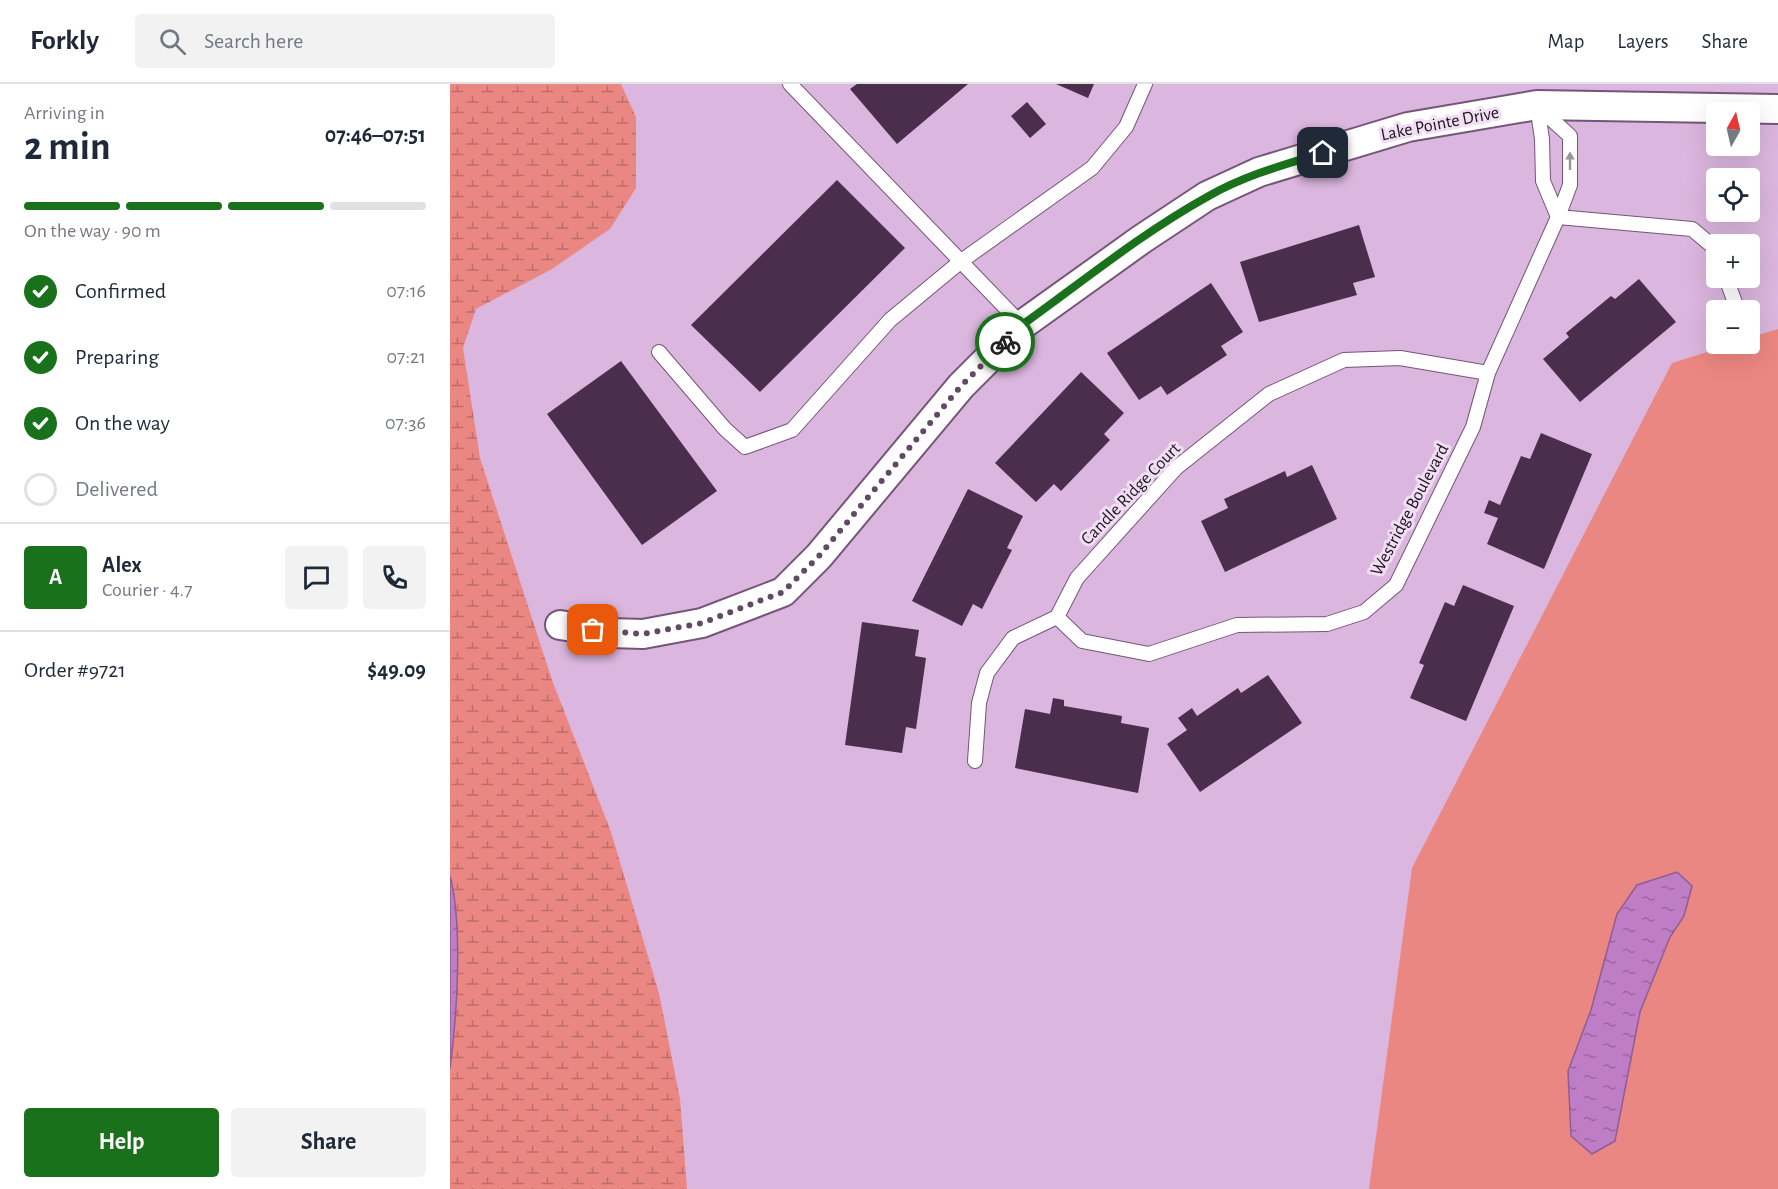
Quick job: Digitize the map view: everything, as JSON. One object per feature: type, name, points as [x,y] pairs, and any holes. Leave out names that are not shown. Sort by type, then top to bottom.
[{"type":"street","name":"Lake Pointe Drive","points":[[560,625],[610,633],[643,634],[702,623],[783,592],[819,556],[961,386],[1022,325],[1142,238],[1207,196],[1259,172],[1408,127],[1538,95],[1778,109]]},
{"type":"lane","points":[[790,84],[1022,325]]},
{"type":"lane","points":[[659,352],[725,429],[745,447],[792,430],[890,320],[960,262],[1092,168],[1126,127],[1145,84]]},
{"type":"lane","points":[[1538,95],[1543,181],[1558,217],[1692,229],[1706,241]]},
{"type":"lane","name":"Westridge Boulevard","points":[[1058,617],[1082,641],[1149,654],[1237,625],[1327,624],[1364,612],[1396,585],[1473,427],[1488,373],[1519,298],[1558,217],[1570,184],[1570,136],[1538,95]]},
{"type":"lane","name":"Candle Ridge Court","points":[[1058,617],[1077,578],[1176,468],[1269,394],[1344,360],[1400,358],[1488,373]]},
{"type":"lane","points":[[975,761],[979,703],[987,673],[1013,638],[1058,617]]},
{"type":"green space","points":[[450,84],[621,84],[636,117],[636,188],[610,229],[552,269],[476,309],[463,348],[480,458],[552,680],[611,832],[659,993],[680,1099],[687,1189],[450,1189],[450,1068],[454,1035],[453,886],[450,876]]},
{"type":"green space","points":[[1778,329],[1778,1189],[1369,1189],[1412,868],[1672,363],[1706,352],[1760,354],[1760,335]]},
{"type":"water","points":[[1677,872],[1692,886],[1684,916],[1670,937],[1640,1012],[1615,1141],[1592,1154],[1571,1136],[1568,1071],[1591,1010],[1617,914],[1637,885]]},
{"type":"water","points":[[450,876],[454,896],[458,971],[450,1068]]},
{"type":"building","points":[[857,84],[968,84],[897,144],[850,89]]},
{"type":"building","points":[[1056,84],[1094,84],[1088,98]]},
{"type":"building","points":[[1027,102],[1046,124],[1030,138],[1011,116]]},
{"type":"building","points":[[837,180],[905,248],[760,392],[691,325]]},
{"type":"building","points":[[1359,225],[1375,277],[1353,283],[1357,295],[1259,322],[1240,262]]},
{"type":"building","points":[[1639,279],[1676,322],[1580,402],[1543,359],[1569,337],[1566,333],[1611,296],[1615,299]]},
{"type":"building","points":[[1211,283],[1243,332],[1221,346],[1227,355],[1167,395],[1161,386],[1139,400],[1107,353]]},
{"type":"building","points":[[621,361],[717,491],[642,545],[547,414]]},
{"type":"building","points":[[1081,372],[1124,413],[1104,434],[1110,440],[1061,491],[1054,484],[1036,502],[995,463]]},
{"type":"building","points":[[1541,433],[1592,454],[1544,569],[1487,544],[1498,518],[1484,513],[1489,500],[1500,505],[1521,456],[1530,459]]},
{"type":"building","points":[[1312,465],[1337,519],[1225,572],[1201,521],[1228,508],[1224,499],[1285,471],[1287,477]]},
{"type":"building","points":[[968,489],[1023,516],[1007,548],[1012,550],[982,609],[973,604],[962,626],[912,601]]},
{"type":"building","points":[[1463,585],[1514,606],[1466,721],[1410,698],[1424,665],[1419,663],[1445,602],[1454,606]]},
{"type":"building","points":[[862,622],[919,630],[915,656],[926,658],[916,729],[906,727],[902,753],[845,745]]},
{"type":"building","points":[[1268,675],[1302,723],[1200,792],[1167,744],[1187,730],[1178,718],[1192,708],[1197,716],[1238,688],[1241,693]]},
{"type":"building","points":[[1053,698],[1064,700],[1064,706],[1122,716],[1121,723],[1149,728],[1138,793],[1015,768],[1025,709],[1050,714]]},
{"type":"way so far","points":[[593,630],[643,634],[702,623],[783,592],[819,556],[961,386],[1005,342]]},
{"type":"route","points":[[1005,342],[1022,325],[1142,238],[1207,196],[1259,172],[1323,153]]}]
